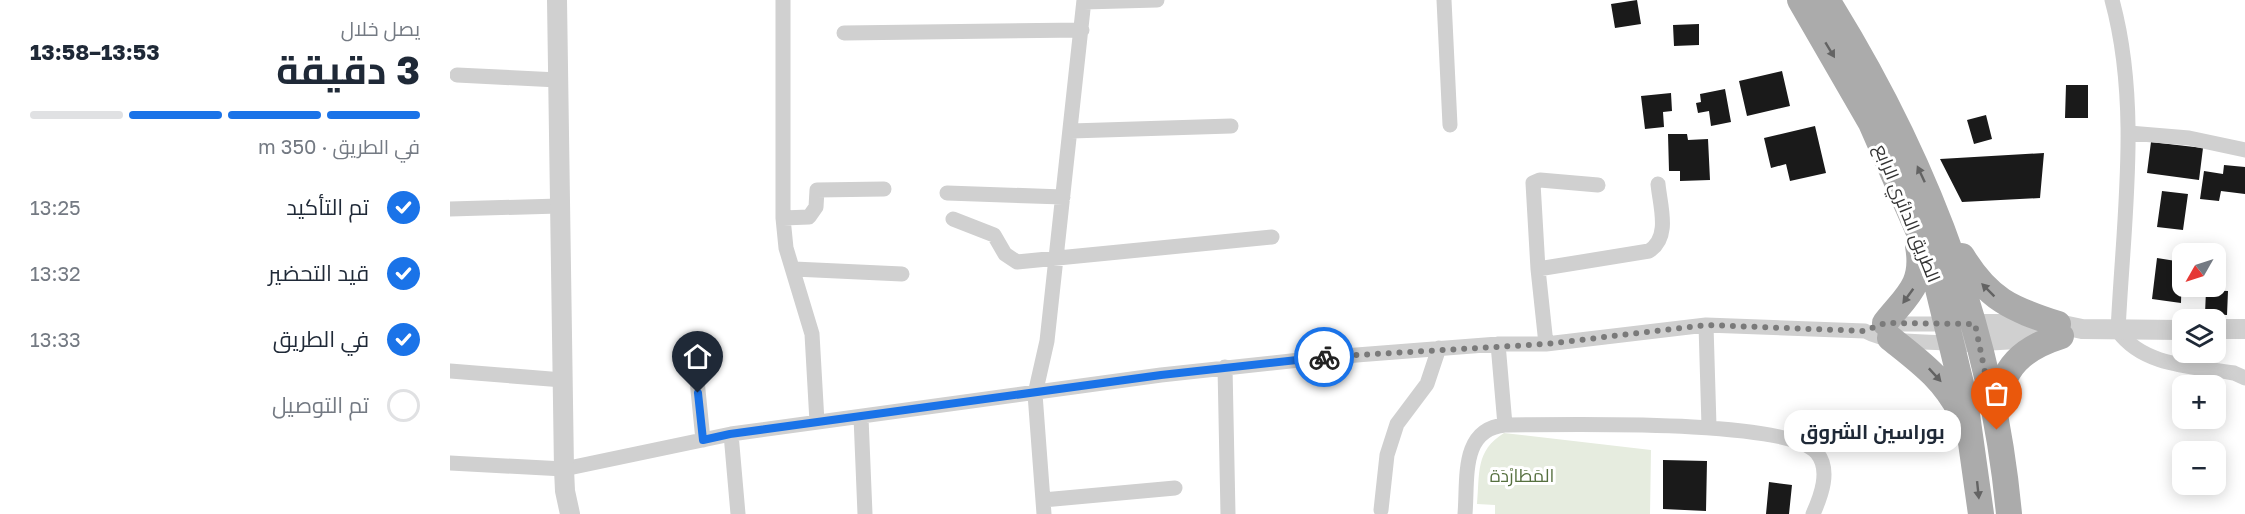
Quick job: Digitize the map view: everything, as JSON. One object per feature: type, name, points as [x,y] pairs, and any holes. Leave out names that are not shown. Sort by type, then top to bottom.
[{"type":"main road","name":"الطريق الدائري الرابع","points":[[1800,0],[1927,218],[1977,333],[1997,430],[2009,514]]},
{"type":"main road","name":"الطريق الدائري الرابع","points":[[1827,0],[1869,68],[1923,179],[1931,260],[1965,400],[1981,514]]},
{"type":"main road","points":[[1927,218],[1985,288],[2002,303],[2067,330]]},
{"type":"main road","points":[[1927,218],[1919,276],[1913,290],[1880,331],[1915,355],[1944,386],[1965,421],[1973,445]]},
{"type":"main road","points":[[1997,430],[1999,400],[2006,372],[2023,353],[2067,330]]},
{"type":"street","points":[[557,0],[564,470],[570,514]]},
{"type":"street","points":[[783,0],[783,218],[786,248],[812,334],[817,422]]},
{"type":"street","points":[[1157,0],[1084,1],[1047,341],[1035,394],[1043,507],[1175,488]]},
{"type":"street","points":[[1444,0],[1450,125]]},
{"type":"street","points":[[2112,0],[2124,57],[2129,133],[2118,331],[2126,342],[2154,359],[2234,373],[2245,378]]},
{"type":"street","points":[[844,33],[1082,30]]},
{"type":"street","points":[[457,75],[558,80]]},
{"type":"street","points":[[1071,130],[1232,126]]},
{"type":"street","points":[[2129,133],[2189,138],[2245,150]]},
{"type":"street","points":[[1546,344],[1538,269],[1533,183],[1540,180],[1598,185]]},
{"type":"street","points":[[1538,269],[1649,251],[1656,247],[1663,232],[1658,184]]},
{"type":"street","points":[[783,218],[809,217],[816,207],[817,190],[884,189]]},
{"type":"street","points":[[947,193],[1063,197]]},
{"type":"street","points":[[450,209],[559,206]]},
{"type":"street","points":[[953,219],[994,235],[1005,254],[1017,262],[1272,237]]},
{"type":"street","points":[[794,269],[902,274]]},
{"type":"street","points":[[450,463],[564,470],[730,434],[1225,367],[1439,348],[1546,344],[1706,325],[1948,333],[2172,330]]},
{"type":"street","points":[[1706,325],[1709,426]]},
{"type":"street","points":[[2226,329],[2245,329]]},
{"type":"street","points":[[1498,345],[1505,425]]},
{"type":"street","points":[[1381,510],[1387,455],[1397,424],[1426,384],[1439,348]]},
{"type":"street","points":[[1225,367],[1228,514]]},
{"type":"street","points":[[696,370],[703,440]]},
{"type":"street","points":[[450,371],[563,380]]},
{"type":"street","points":[[861,417],[865,514]]},
{"type":"street","points":[[1465,514],[1471,448],[1478,435],[1491,426],[1505,425],[1709,426],[1795,441],[1813,448],[1824,467],[1824,479],[1813,514]]},
{"type":"street","points":[[730,434],[738,514]]},
{"type":"green space","name":"المَطَارْدَة","points":[[1504,433],[1651,450],[1650,514],[1495,514],[1495,505],[1477,504],[1479,473],[1488,447]]},
{"type":"building","points":[[1637,0],[1641,24],[1615,28],[1611,4]]},
{"type":"building","points":[[1699,24],[1699,45],[1674,46],[1673,25]]},
{"type":"building","points":[[1782,71],[1790,106],[1747,116],[1739,81]]},
{"type":"building","points":[[2066,85],[2088,85],[2088,118],[2065,118]]},
{"type":"building","points":[[1725,89],[1731,122],[1711,126],[1709,111],[1698,113],[1696,103],[1701,102],[1700,94]]},
{"type":"building","points":[[1671,93],[1672,111],[1663,112],[1664,127],[1645,129],[1641,96]]},
{"type":"building","points":[[1986,115],[1992,139],[1974,144],[1967,120]]},
{"type":"building","points":[[1815,126],[1826,173],[1790,181],[1786,164],[1771,168],[1764,138]]},
{"type":"building","points":[[1668,134],[1687,134],[1688,140],[1708,139],[1710,180],[1680,181],[1680,171],[1669,171]]},
{"type":"building","points":[[2151,142],[2203,148],[2199,180],[2147,173]]},
{"type":"building","points":[[2044,153],[2040,198],[1962,202],[1940,159]]},
{"type":"building","points":[[2224,165],[2245,167],[2245,194],[2221,191],[2219,201],[2200,199],[2204,171],[2223,174]]},
{"type":"building","points":[[2162,191],[2188,194],[2183,230],[2157,227]]},
{"type":"building","points":[[2157,258],[2172,260],[2172,297],[2181,297],[2181,303],[2152,299]]},
{"type":"building","points":[[2226,291],[2228,291],[2227,315],[2226,309],[2205,309],[2206,297],[2226,297]]},
{"type":"building","points":[[1663,460],[1707,461],[1706,511],[1663,509]]},
{"type":"building","points":[[1769,482],[1792,485],[1789,514],[1766,514]]},
{"type":"way so far","points":[[1324,357],[1439,348],[1546,344],[1706,325],[1864,331],[1885,323],[1975,324],[1997,430]]},
{"type":"place","name":"بوراسين الشروق","points":[[1997,430]]},
{"type":"route","points":[[698,393],[703,440],[730,434],[1161,375],[1324,357]]}]
